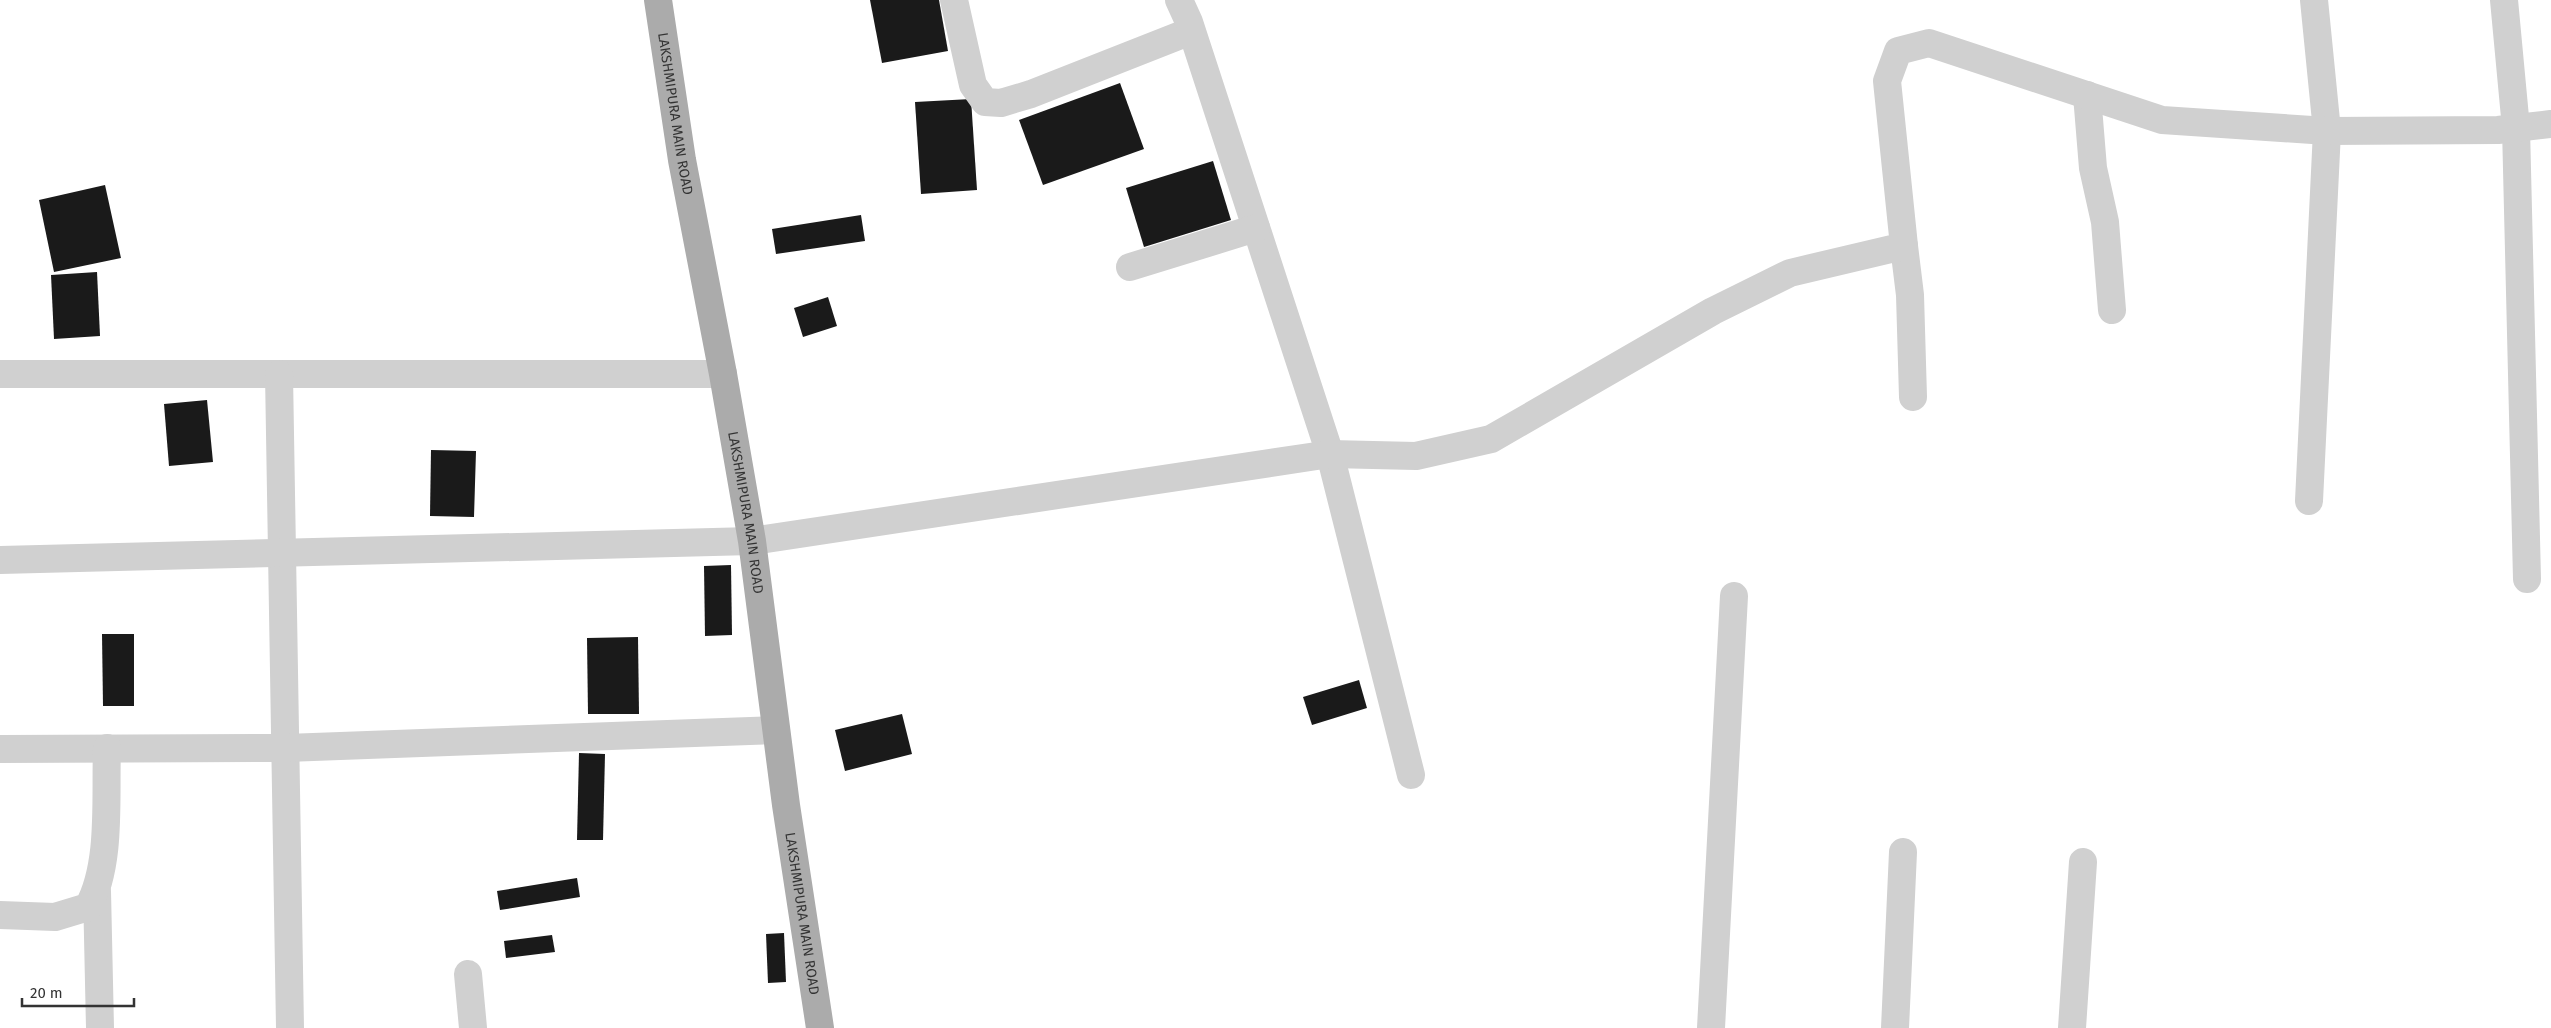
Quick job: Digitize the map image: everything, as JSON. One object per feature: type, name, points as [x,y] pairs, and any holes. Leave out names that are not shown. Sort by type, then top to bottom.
[{"type":"main road","name":"LAKSHMIPURA MAIN ROAD","points":[[658,0],[682,160],[723,374],[752,541],[776,730],[820,1028]]},
{"type":"street","points":[[954,0],[973,85],[985,102],[1001,103],[1031,94],[1192,31]]},
{"type":"street","points":[[2309,501],[2327,131],[2314,0]]},
{"type":"street","points":[[2504,0],[2516,128],[2527,578]]},
{"type":"street","points":[[1184,2],[1330,454],[1411,775]]},
{"type":"street","points":[[1913,397],[1910,295],[1887,81],[1898,51],[1929,43],[2162,120],[2327,131],[2516,128],[2551,124]]},
{"type":"street","points":[[2086,95],[2093,168],[2105,222],[2112,310]]},
{"type":"street","points":[[1130,267],[1256,228]]},
{"type":"street","points":[[0,560],[752,541],[1330,454],[1416,456],[1491,439],[1713,310],[1790,273],[1904,246]]},
{"type":"street","points":[[0,374],[723,374]]},
{"type":"street","points":[[279,374],[290,1028]]},
{"type":"street","points":[[1710,1028],[1734,596]]},
{"type":"street","points":[[0,748],[286,748],[776,730]]},
{"type":"street","points":[[100,1028],[97,891],[104,862],[107,748]]},
{"type":"street","points":[[1895,1028],[1903,852]]},
{"type":"street","points":[[2072,1028],[2083,862]]},
{"type":"street","points":[[0,915],[55,917],[88,907],[97,891]]},
{"type":"street","points":[[468,974],[473,1028]]},
{"type":"building","points":[[870,0],[939,0],[948,51],[882,63]]},
{"type":"building","points":[[1120,83],[1144,149],[1043,185],[1019,120]]},
{"type":"building","points":[[971,99],[977,190],[921,194],[915,102]]},
{"type":"building","points":[[1213,161],[1231,220],[1144,247],[1126,188]]},
{"type":"building","points":[[105,185],[121,258],[54,272],[39,200]]},
{"type":"building","points":[[861,215],[865,241],[776,254],[772,229]]},
{"type":"building","points":[[97,272],[100,336],[54,339],[51,275]]},
{"type":"building","points":[[828,297],[837,326],[803,337],[794,308]]},
{"type":"building","points":[[207,400],[213,462],[169,466],[164,404]]},
{"type":"building","points":[[431,450],[476,451],[474,517],[430,516]]},
{"type":"building","points":[[731,565],[732,635],[705,636],[704,566]]},
{"type":"building","points":[[102,634],[134,634],[134,706],[103,706]]},
{"type":"building","points":[[638,637],[639,714],[588,714],[587,638]]},
{"type":"building","points":[[1359,680],[1367,708],[1312,725],[1303,697]]},
{"type":"building","points":[[902,714],[912,754],[845,771],[835,730]]},
{"type":"building","points":[[579,753],[605,754],[603,840],[577,840]]},
{"type":"building","points":[[577,878],[580,897],[500,910],[497,891]]},
{"type":"building","points":[[784,933],[786,982],[768,983],[766,934]]},
{"type":"building","points":[[552,935],[555,952],[506,958],[504,941]]}]
